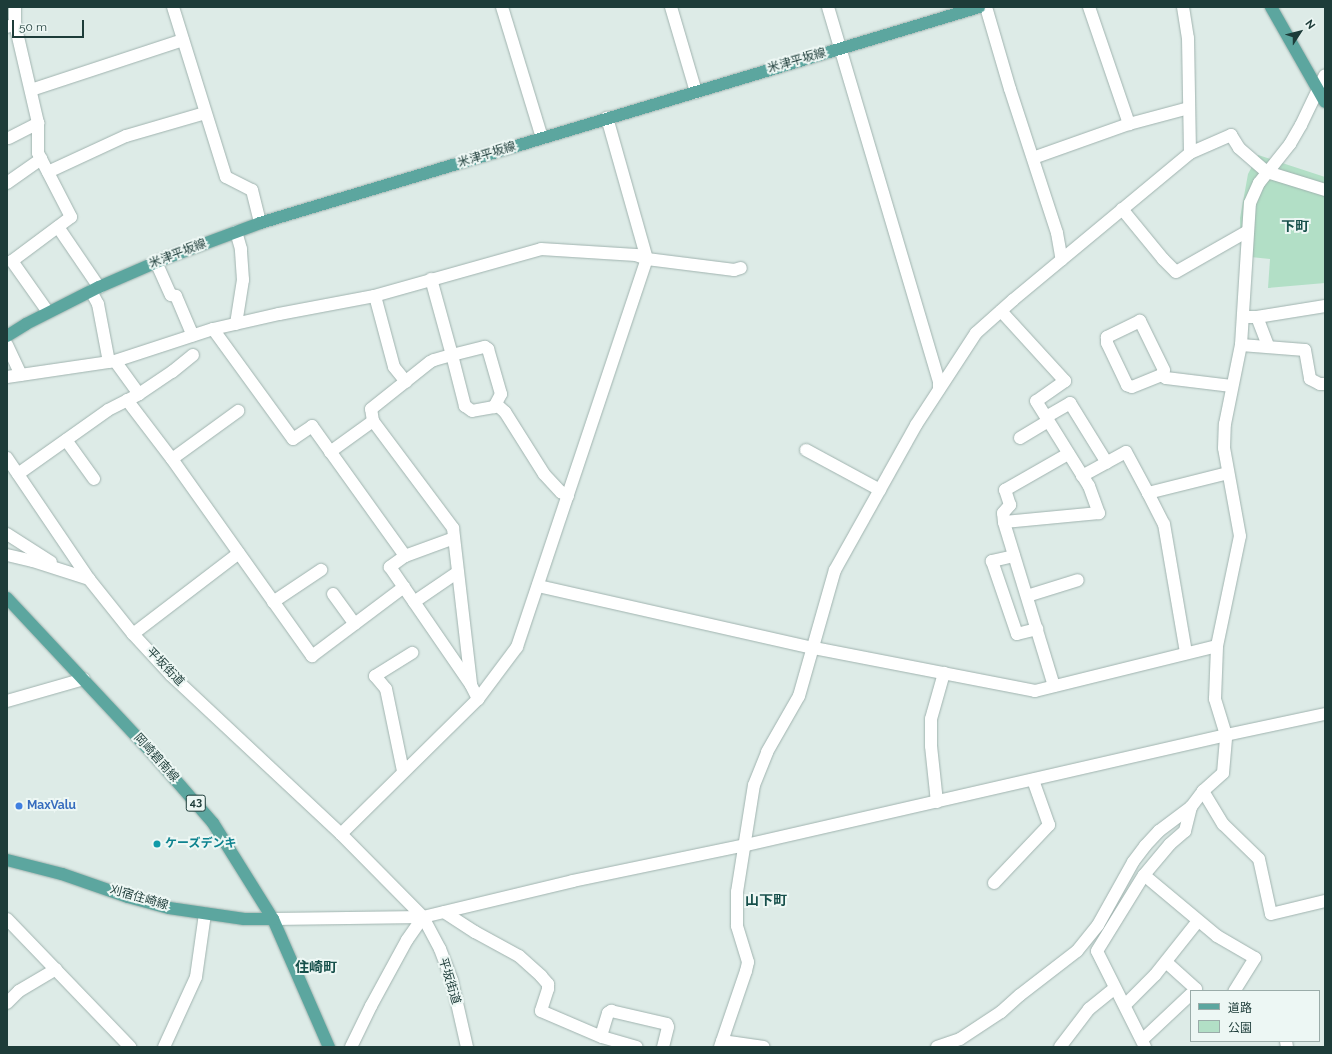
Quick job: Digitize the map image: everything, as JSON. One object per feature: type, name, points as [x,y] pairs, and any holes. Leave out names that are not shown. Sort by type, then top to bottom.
[{"type":"main road","name":"米津平坂線","points":[[7,336],[48,312],[95,289],[156,262],[260,223],[979,7]]},
{"type":"main road","points":[[1271,7],[1325,102]]},
{"type":"main road","name":"岡崎碧南線","points":[[7,598],[84,679],[190,795],[213,823],[274,919],[329,1047]]},
{"type":"main road","name":"刈宿住崎線","points":[[7,860],[62,874],[128,897],[169,908],[244,919],[274,919]]},
{"type":"street","points":[[15,7],[11,26],[31,90],[38,123],[38,153],[71,217],[10,258],[48,312]]},
{"type":"street","points":[[173,7],[226,177],[252,190],[260,223]]},
{"type":"street","points":[[502,7],[542,138]]},
{"type":"street","points":[[671,7],[696,92]]},
{"type":"street","points":[[828,7],[939,382],[939,389]]},
{"type":"street","points":[[986,7],[1057,233],[1062,260]]},
{"type":"street","points":[[1089,7],[1129,124]]},
{"type":"street","points":[[1183,7],[1188,38],[1190,153]]},
{"type":"street","points":[[31,90],[183,40]]},
{"type":"street","points":[[937,1047],[960,1039],[1001,1012],[1020,995],[1077,951],[1098,924],[1133,862],[1145,846],[1159,831],[1191,807],[1203,791],[1223,773],[1226,735],[1215,699],[1216,646],[1240,536],[1224,448],[1224,424],[1241,345],[1250,204],[1259,183],[1290,144],[1318,92],[1325,75]]},
{"type":"street","points":[[1033,158],[1129,124],[1189,108]]},
{"type":"street","points":[[48,172],[126,136],[205,113]]},
{"type":"street","points":[[341,834],[403,771],[478,699],[517,647],[647,259],[606,118]]},
{"type":"street","points":[[10,138],[38,123]]},
{"type":"street","points":[[764,1047],[721,1044],[748,962],[737,926],[737,892],[746,845],[754,785],[767,752],[799,696],[814,648],[835,570],[939,389],[976,333],[1190,153],[1231,135],[1239,148],[1267,172],[1325,190]]},
{"type":"street","points":[[7,183],[41,159]]},
{"type":"street","points":[[1122,209],[1163,259],[1176,272],[1248,231]]},
{"type":"street","points":[[58,227],[95,289],[112,361],[139,394]]},
{"type":"street","points":[[236,232],[241,249],[243,280],[236,324]]},
{"type":"street","points":[[7,377],[112,361],[213,329],[375,296],[541,249],[636,255],[647,259],[734,270],[741,268]]},
{"type":"street","points":[[156,262],[171,295],[176,296],[193,336]]},
{"type":"street","points":[[431,279],[452,355],[465,406],[468,411],[494,407],[501,394],[488,349],[485,347],[452,355],[434,360],[371,409],[373,421],[453,528],[471,685]]},
{"type":"street","points":[[375,296],[394,367],[406,382]]},
{"type":"street","points":[[1243,317],[1325,306]]},
{"type":"street","points":[[1001,311],[1065,381],[1036,401],[1089,486],[1099,513],[1004,522]]},
{"type":"street","points":[[1257,316],[1268,346]]},
{"type":"street","points":[[1140,321],[1164,370],[1162,375],[1132,387],[1127,385],[1107,343],[1107,337],[1140,321]]},
{"type":"street","points":[[213,329],[293,440],[312,426],[405,556]]},
{"type":"street","points":[[7,345],[21,375]]},
{"type":"street","points":[[1241,345],[1305,350],[1310,379],[1320,384],[1325,384]]},
{"type":"street","points":[[18,474],[108,410],[139,394],[172,372],[193,355]]},
{"type":"street","points":[[1162,375],[1166,378],[1232,386]]},
{"type":"street","points":[[127,400],[172,459],[312,656],[404,587]]},
{"type":"street","points":[[1020,438],[1070,403],[1107,463]]},
{"type":"street","points":[[496,404],[505,412],[544,474],[568,496]]},
{"type":"street","points":[[172,459],[238,411]]},
{"type":"street","points":[[330,452],[373,421]]},
{"type":"street","points":[[66,440],[94,479]]},
{"type":"street","points":[[806,450],[880,490]]},
{"type":"street","points":[[1082,476],[1126,452],[1164,524],[1186,653]]},
{"type":"street","points":[[1054,686],[1014,556],[1004,522],[1003,513],[1010,505],[1005,490],[1068,454]]},
{"type":"street","name":"平坂街道","points":[[7,458],[90,579],[133,634],[171,675],[341,834],[423,917],[440,949],[452,982],[467,1047]]},
{"type":"street","points":[[1148,493],[1228,472]]},
{"type":"street","points":[[7,534],[72,575]]},
{"type":"street","points":[[454,538],[405,556],[390,567],[471,685],[478,699]]},
{"type":"street","points":[[133,634],[239,553]]},
{"type":"street","points":[[7,555],[33,561],[72,575],[90,579]]},
{"type":"street","points":[[1014,556],[992,561],[1016,634],[1037,628]]},
{"type":"street","points":[[273,602],[321,570]]},
{"type":"street","points":[[414,602],[458,572]]},
{"type":"street","points":[[1026,596],[1078,580]]},
{"type":"street","points":[[538,586],[814,648],[1035,691],[1216,646]]},
{"type":"street","points":[[333,594],[355,624]]},
{"type":"street","points":[[403,771],[386,689],[375,676],[412,652]]},
{"type":"street","points":[[937,802],[931,746],[931,719],[944,673]]},
{"type":"street","points":[[7,701],[84,679]]},
{"type":"street","points":[[274,919],[423,917],[573,881],[746,845],[1226,735],[1325,714]]},
{"type":"street","points":[[994,883],[1049,825],[1033,780]]},
{"type":"street","points":[[1203,791],[1223,824],[1259,859],[1271,914],[1325,902]]},
{"type":"street","points":[[1190,995],[1144,1044],[1097,951],[1144,875],[1170,844],[1185,831],[1191,807]]},
{"type":"street","points":[[1144,875],[1217,936],[1255,958],[1239,989]]},
{"type":"street","points":[[444,912],[475,932],[519,956],[541,976],[548,984],[548,989],[541,1011],[601,1036],[637,1047]]},
{"type":"street","points":[[164,1047],[196,976],[205,914]]},
{"type":"street","points":[[351,1047],[407,940],[423,917]]},
{"type":"street","points":[[7,919],[130,1047]]},
{"type":"street","points":[[1124,1005],[1166,962],[1198,921]]},
{"type":"street","points":[[1166,962],[1196,988],[1195,990]]},
{"type":"street","points":[[7,1003],[19,991],[56,969]]},
{"type":"street","points":[[1060,1047],[1089,1009],[1115,988]]},
{"type":"street","points":[[601,1036],[608,1013],[611,1010],[667,1024],[668,1027],[663,1047]]},
{"type":"green space","points":[[1258,155],[1325,177],[1325,283],[1268,288],[1270,259],[1241,256],[1240,218],[1248,174]]},
{"type":"place","name":"MaxValu","points":[[19,806]]},
{"type":"place","name":"ケーズデンキ","points":[[157,844]]},
{"type":"district","name":"下町","points":[[1295,226]]},
{"type":"district","name":"山下町","points":[[766,900]]},
{"type":"district","name":"住崎町","points":[[316,967]]}]
